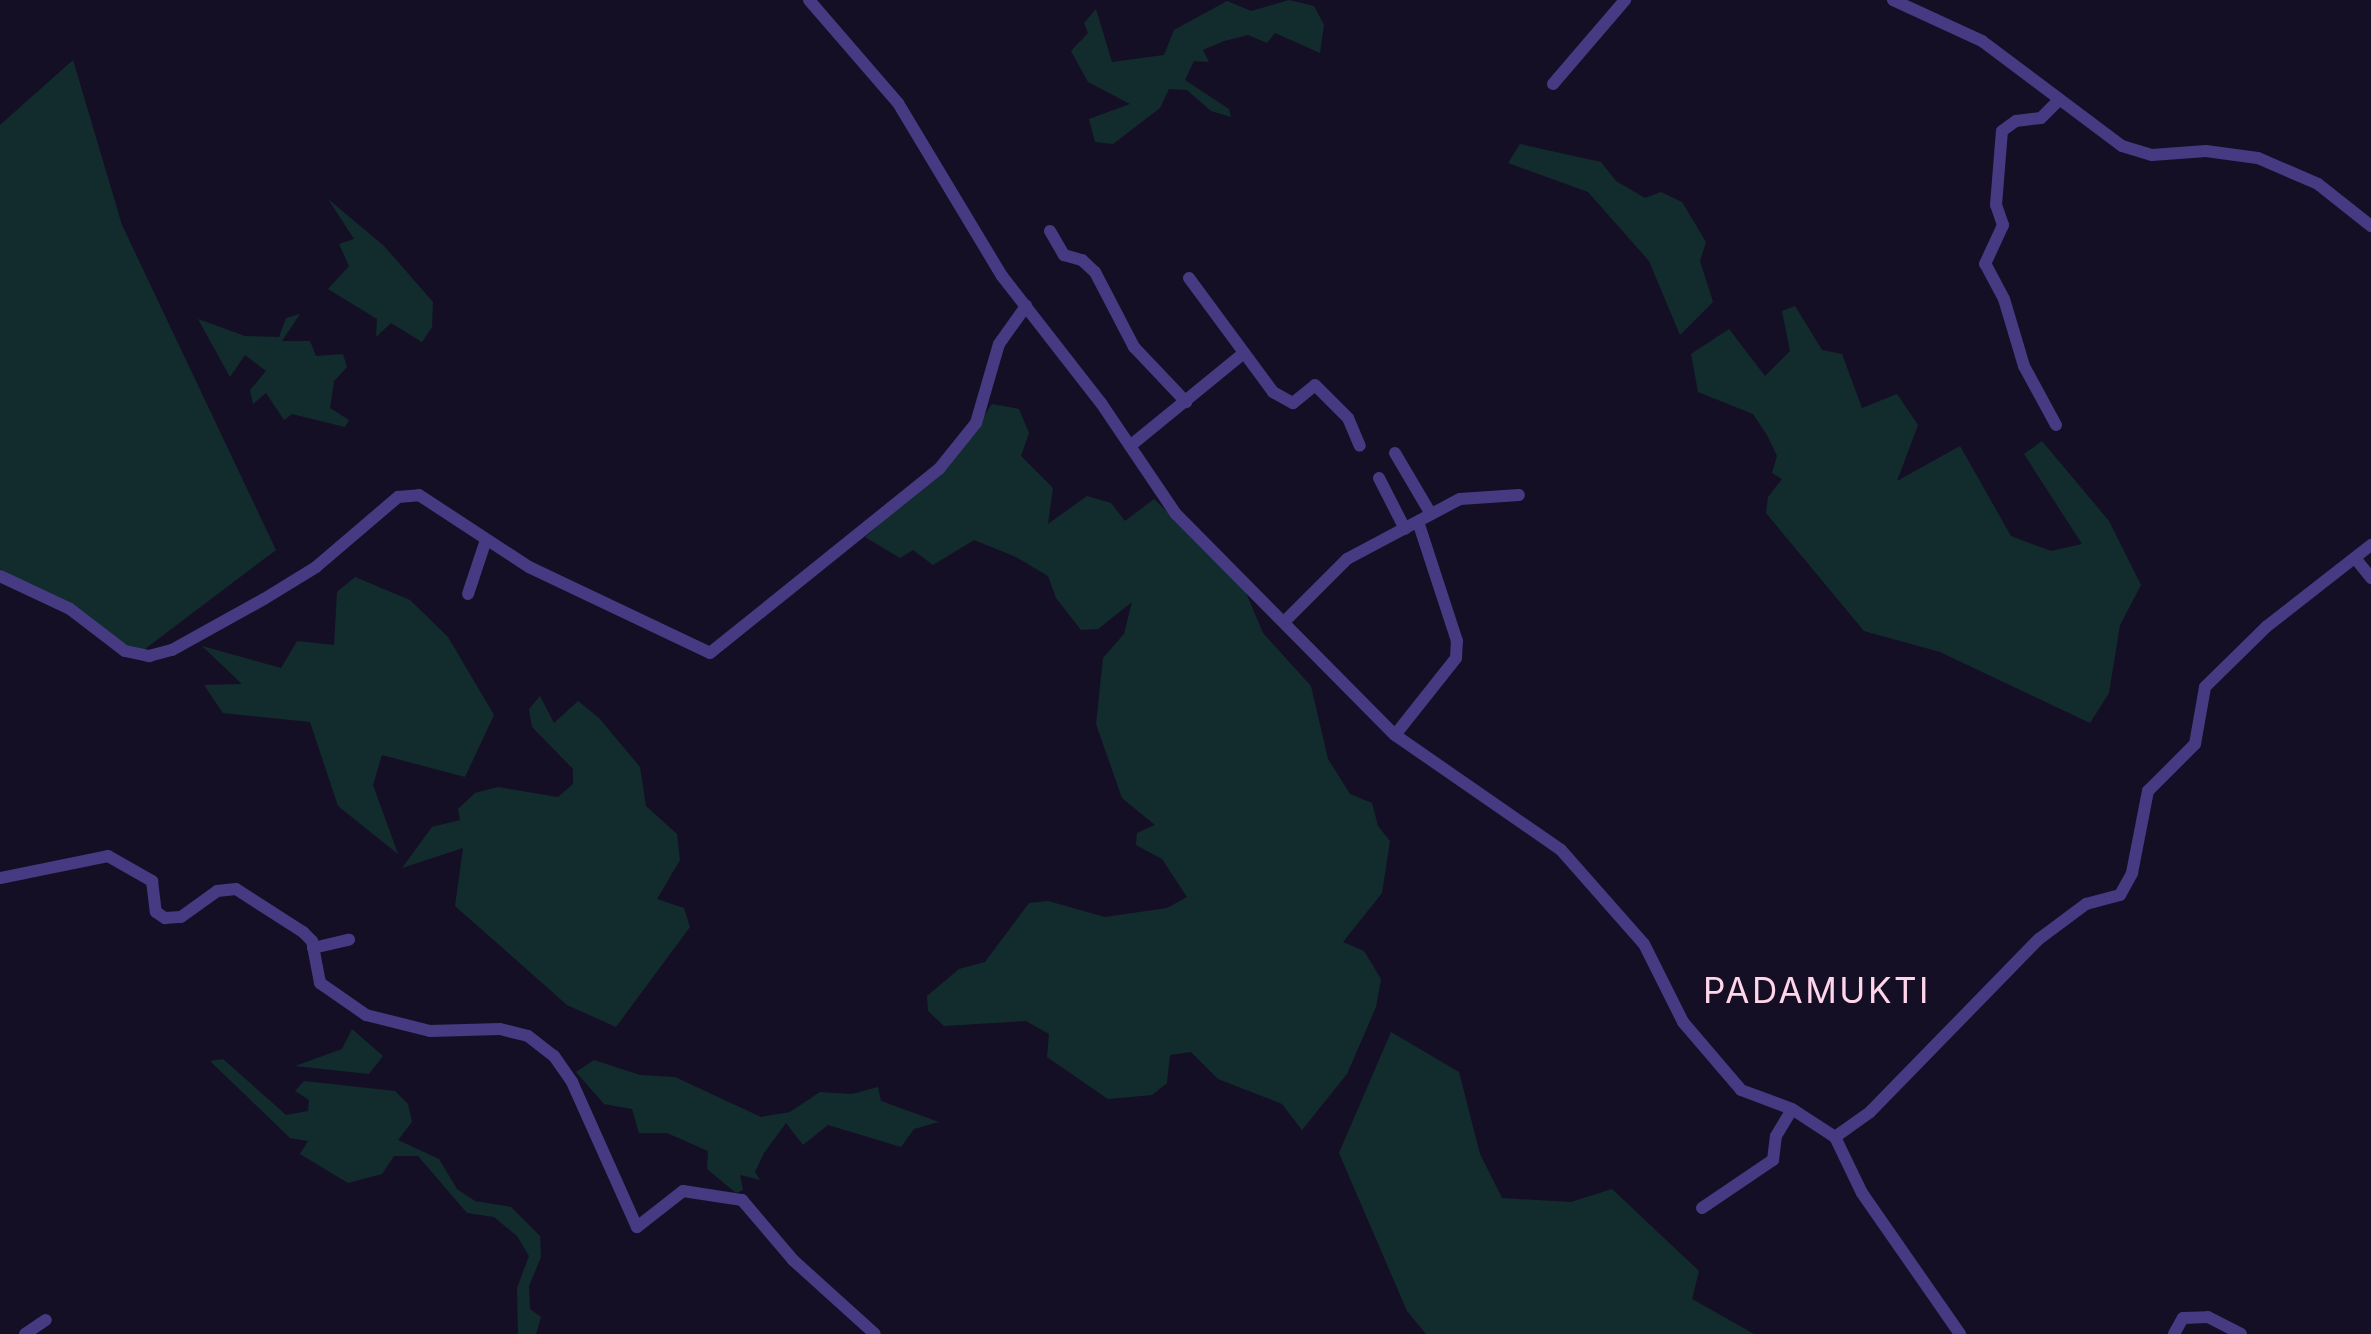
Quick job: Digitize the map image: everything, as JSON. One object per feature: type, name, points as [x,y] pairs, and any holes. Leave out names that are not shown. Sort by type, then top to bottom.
[{"type":"street","points":[[808,0],[859,50],[898,103],[1026,306],[1176,514],[1286,620],[1394,735],[1561,850],[1644,944],[1683,1022],[1741,1090],[1792,1108],[1835,1137],[1868,1203],[1960,1334]]},
{"type":"street","points":[[1553,84],[1624,0]]},
{"type":"street","points":[[1893,0],[1982,42],[2059,100],[2140,153],[2206,151],[2271,163],[2330,192],[2371,226]]},
{"type":"street","points":[[2056,425],[2024,366],[2004,299],[1985,264],[2003,225],[1996,204],[2002,132],[2016,121],[2041,118],[2059,100]]},
{"type":"street","points":[[1050,230],[1064,255],[1082,260],[1094,272],[1134,346],[1186,402]]},
{"type":"street","points":[[1189,278],[1244,354],[1290,402],[1314,385],[1345,414],[1360,446]]},
{"type":"street","points":[[0,576],[70,609],[125,651],[149,656],[192,640],[316,567],[407,494],[419,495],[486,540],[710,653],[939,469],[976,422],[999,344],[1026,306]]},
{"type":"street","points":[[1130,446],[1244,354]]},
{"type":"street","points":[[1396,453],[1430,514]]},
{"type":"street","points":[[1380,478],[1411,525],[1457,640],[1456,658],[1394,735]]},
{"type":"street","points":[[1286,620],[1347,558],[1463,498],[1519,495]]},
{"type":"street","points":[[468,594],[486,540]]},
{"type":"street","points":[[1835,1137],[1870,1112],[2039,939],[2086,904],[2120,895],[2132,873],[2148,791],[2195,744],[2205,687],[2266,627],[2371,545]]},
{"type":"street","points":[[2355,558],[2371,578]]},
{"type":"street","points":[[0,878],[108,856],[152,881],[156,912],[165,918],[181,917],[217,891],[236,889],[303,932],[313,948],[320,983],[371,1018],[430,1032],[500,1029],[528,1036],[554,1056],[572,1082],[637,1227],[683,1191],[742,1200],[793,1260],[875,1334]]},
{"type":"street","points":[[313,948],[350,940]]},
{"type":"street","points":[[1702,1208],[1774,1160],[1776,1136],[1792,1108]]},
{"type":"street","points":[[2174,1334],[2184,1318],[2208,1317],[2241,1334]]},
{"type":"street","points":[[25,1334],[46,1320]]},
{"type":"green space","points":[[1289,0],[1314,6],[1324,25],[1320,53],[1275,33],[1267,43],[1248,35],[1224,41],[1203,50],[1209,62],[1194,61],[1185,80],[1229,109],[1231,117],[1211,111],[1187,90],[1169,89],[1160,108],[1113,144],[1095,142],[1089,119],[1130,104],[1088,82],[1071,51],[1088,33],[1084,23],[1096,9],[1112,62],[1164,55],[1174,30],[1227,1],[1251,11]]},
{"type":"green space","points":[[73,60],[122,225],[276,550],[137,655],[0,569],[0,125]]},
{"type":"green space","points":[[1520,144],[1601,162],[1616,181],[1645,198],[1661,192],[1682,202],[1706,242],[1700,261],[1713,302],[1680,335],[1649,261],[1588,192],[1508,163]]},
{"type":"green space","points":[[328,199],[384,246],[433,302],[432,327],[422,342],[391,323],[376,337],[377,319],[328,289],[349,266],[339,244],[354,239]]},
{"type":"green space","points":[[1795,306],[1822,350],[1842,354],[1862,408],[1897,394],[1918,425],[1897,481],[1960,446],[2011,536],[2051,551],[2082,544],[2024,454],[2042,441],[2109,521],[2141,585],[2120,625],[2109,693],[2090,723],[1940,652],[1864,631],[1766,513],[1768,497],[1782,479],[1772,473],[1777,456],[1753,414],[1698,392],[1691,354],[1729,329],[1765,376],[1790,351],[1782,311]]},
{"type":"green space","points":[[300,314],[282,341],[310,341],[316,356],[343,354],[347,367],[334,381],[330,408],[349,420],[345,427],[292,414],[284,420],[266,393],[253,404],[250,390],[266,371],[245,355],[230,377],[198,319],[245,336],[279,337],[286,318]]},
{"type":"green space","points":[[992,404],[1019,409],[1029,433],[1021,456],[1053,488],[1048,524],[1087,496],[1111,503],[1125,521],[1154,499],[1241,581],[1263,633],[1311,686],[1328,759],[1350,794],[1372,803],[1378,826],[1390,841],[1382,893],[1343,942],[1364,951],[1381,979],[1376,1007],[1347,1074],[1302,1130],[1282,1104],[1218,1079],[1191,1052],[1170,1055],[1167,1083],[1152,1095],[1108,1099],[1047,1057],[1049,1034],[1026,1021],[944,1026],[928,1011],[927,996],[959,969],[985,962],[1029,903],[1048,901],[1105,917],[1167,908],[1187,897],[1162,859],[1136,845],[1137,833],[1155,825],[1122,798],[1096,724],[1103,658],[1124,634],[1132,602],[1098,629],[1081,630],[1056,598],[1048,576],[1016,557],[974,540],[933,565],[913,550],[900,558],[865,537],[957,456]]},
{"type":"green space","points":[[355,577],[410,600],[448,637],[494,715],[465,777],[382,755],[373,785],[398,854],[338,806],[310,722],[223,713],[204,685],[242,684],[202,646],[281,668],[297,641],[334,645],[337,592]]},
{"type":"green space","points":[[540,696],[554,723],[578,701],[599,718],[640,767],[646,806],[677,834],[680,860],[657,899],[684,908],[690,927],[616,1027],[567,1005],[455,906],[463,848],[402,868],[432,827],[460,820],[458,809],[475,793],[498,787],[558,797],[573,784],[573,769],[532,727],[529,709]]},
{"type":"green space","points":[[352,1029],[383,1056],[369,1074],[295,1066],[342,1049]]},
{"type":"green space","points":[[1391,1032],[1459,1072],[1480,1154],[1502,1198],[1571,1202],[1612,1189],[1699,1271],[1692,1299],[1754,1334],[1426,1334],[1407,1311],[1339,1153]]},
{"type":"green space","points":[[223,1059],[286,1115],[308,1111],[309,1100],[295,1091],[304,1081],[395,1091],[408,1104],[412,1122],[398,1140],[439,1159],[457,1189],[475,1201],[511,1207],[540,1236],[541,1257],[529,1286],[530,1309],[541,1317],[536,1334],[518,1334],[517,1288],[529,1256],[517,1236],[494,1217],[467,1213],[418,1156],[394,1156],[382,1174],[348,1183],[300,1154],[308,1141],[290,1138],[210,1061]]},
{"type":"green space","points":[[594,1060],[640,1075],[675,1077],[761,1117],[790,1112],[820,1092],[852,1094],[878,1087],[881,1101],[939,1122],[914,1129],[901,1147],[828,1125],[803,1145],[786,1123],[755,1172],[760,1180],[740,1175],[743,1190],[736,1193],[707,1169],[708,1151],[667,1133],[639,1133],[632,1109],[604,1104],[576,1072]]},
{"type":"district","name":"PADAMUKTI","points":[[1817,990]]}]
